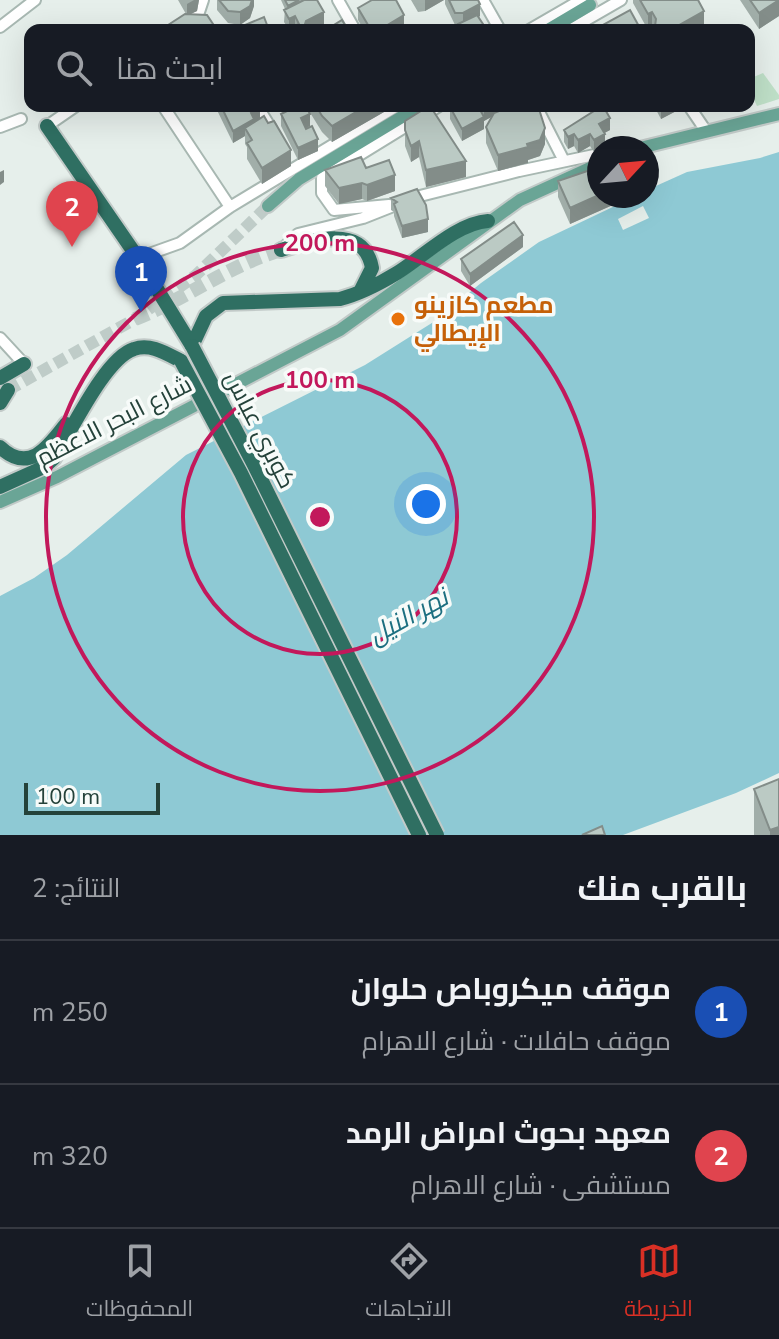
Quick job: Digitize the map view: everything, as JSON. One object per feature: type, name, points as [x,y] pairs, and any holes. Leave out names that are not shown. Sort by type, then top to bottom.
[{"type":"highway","name":"كوبري عباس","points":[[47,126],[138,258],[192,346],[437,835]]},
{"type":"highway","points":[[192,346],[206,316],[223,303],[340,299],[396,274],[470,224],[488,221]]},
{"type":"highway","points":[[281,250],[325,239],[341,238],[356,242],[365,248],[372,268],[360,292]]},
{"type":"highway","name":"كوبري عباس","points":[[95,389],[126,353],[135,348],[155,349],[181,361],[241,473],[419,835]]},
{"type":"highway","points":[[0,403],[3,387],[24,364]]},
{"type":"highway","points":[[0,447],[17,458],[39,454],[95,389]]},
{"type":"highway","points":[[0,487],[44,467],[54,458],[95,389]]},
{"type":"main road","points":[[556,24],[585,3]]},
{"type":"main road","points":[[268,206],[299,179],[410,112]]},
{"type":"main road","points":[[659,143],[779,114]]},
{"type":"main road","name":"شارع البحر الاعظم","points":[[0,502],[57,477],[340,330],[488,221],[532,194],[587,169]]},
{"type":"street","points":[[0,27],[35,0]]},
{"type":"street","points":[[189,24],[202,17],[203,0]]},
{"type":"street","points":[[338,0],[352,24]]},
{"type":"street","points":[[483,0],[497,24]]},
{"type":"street","points":[[541,24],[585,3]]},
{"type":"street","points":[[581,24],[621,4]]},
{"type":"street","points":[[47,126],[67,112]]},
{"type":"street","points":[[167,112],[230,207]]},
{"type":"street","points":[[261,112],[275,135]]},
{"type":"street","points":[[138,258],[160,253],[180,243],[230,207],[387,112]]},
{"type":"street","points":[[394,205],[334,210],[322,193],[323,175],[429,112]]},
{"type":"street","points":[[539,112],[564,161]]},
{"type":"street","points":[[693,112],[706,131]]},
{"type":"street","points":[[0,127],[21,119]]},
{"type":"street","points":[[289,156],[295,167]]},
{"type":"street","points":[[281,250],[298,234],[363,218],[416,197],[587,156]]},
{"type":"street","points":[[0,338],[24,364]]},
{"type":"green space","points":[[763,73],[779,99],[757,106],[755,76]]},
{"type":"water","name":"نهر النيل","points":[[779,152],[779,773],[736,793],[623,835],[0,835],[0,596],[67,555],[186,455],[365,365],[435,321],[481,283],[539,242],[611,208],[659,208],[659,185],[687,172]]},
{"type":"pier","points":[[639,208],[644,208],[649,218],[623,230],[618,219]]},
{"type":"building","points":[[219,0],[252,0],[250,6],[240,12],[228,11]]},
{"type":"building","points":[[285,0],[299,0],[288,6]]},
{"type":"building","points":[[304,0],[317,0],[324,12],[305,24],[299,24],[295,16],[289,19],[284,10]]},
{"type":"building","points":[[372,0],[396,0],[404,15],[389,24],[367,24],[358,8]]},
{"type":"building","points":[[449,0],[478,0],[480,4],[463,13],[455,13]]},
{"type":"building","points":[[640,0],[698,0],[704,11],[681,24],[655,24],[652,12],[648,14]]},
{"type":"building","points":[[750,0],[779,0],[759,13]]},
{"type":"building","points":[[630,10],[638,24],[604,24]]},
{"type":"building","points":[[185,14],[207,15],[213,24],[170,24]]},
{"type":"building","points":[[477,15],[483,24],[458,24]]},
{"type":"building","points":[[264,17],[267,24],[247,24]]},
{"type":"building","points":[[224,112],[253,112],[254,119],[233,131]]},
{"type":"building","points":[[309,112],[301,118],[306,129],[312,126],[318,139],[298,148],[281,114]]},
{"type":"building","points":[[320,112],[356,112],[332,126]]},
{"type":"building","points":[[420,112],[434,112],[466,161],[426,170],[419,141],[411,146],[405,121]]},
{"type":"building","points":[[453,112],[481,112],[484,117],[462,129]]},
{"type":"building","points":[[540,112],[545,128],[540,140],[527,144],[528,147],[498,155],[486,127],[494,113]]},
{"type":"building","points":[[593,112],[606,112],[610,118],[599,124],[605,134],[601,136],[590,134],[578,140],[574,134],[568,137],[564,130]]},
{"type":"building","points":[[264,116],[268,123],[274,121],[291,150],[262,168],[247,143],[252,140],[245,128]]},
{"type":"building","points":[[361,157],[366,168],[389,160],[395,175],[367,185],[362,183],[339,188],[325,170]]},
{"type":"building","points":[[587,171],[587,200],[570,208],[558,181]]},
{"type":"building","points":[[417,189],[426,205],[428,219],[402,226],[394,204],[397,202],[391,198]]},
{"type":"building","points":[[514,222],[523,235],[470,274],[461,259]]},
{"type":"building","points":[[779,779],[779,827],[770,830],[754,789]]},
{"type":"building","points":[[602,826],[605,835],[582,835]]},
{"type":"tunnel","points":[[8,390],[135,319],[195,276],[268,206]]},
{"type":"tunnel","points":[[135,319],[243,264],[281,250]]},
{"type":"place","name":"معهد بحوث امراض الرمد","points":[[72,247]]},
{"type":"place","name":"موقف ميكروباص حلوان","points":[[141,312]]},
{"type":"place","name":"مطعم كازينو الإيطالي","points":[[398,319]]}]
